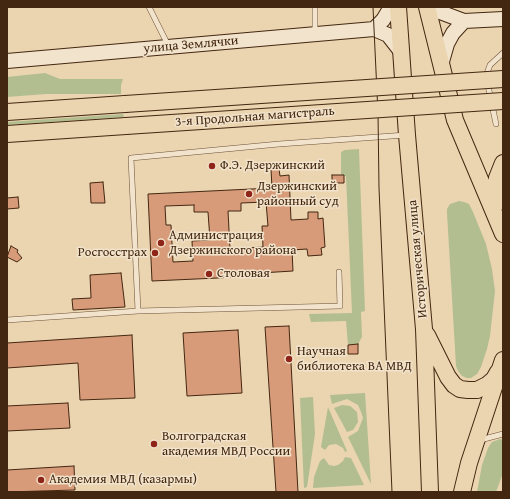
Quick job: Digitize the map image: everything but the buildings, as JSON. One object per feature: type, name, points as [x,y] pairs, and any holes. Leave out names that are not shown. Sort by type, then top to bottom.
[{"type":"highway","name":"Историческая улица","points":[[398,7],[407,135],[424,329],[430,492]]},
{"type":"highway","points":[[427,7],[455,120],[503,234]]},
{"type":"highway","name":"3-я Продольная магистраль","points":[[7,112],[503,79]]},
{"type":"highway","name":"3-я Продольная магистраль","points":[[7,134],[503,101]]},
{"type":"highway","points":[[494,211],[495,187],[499,169],[503,163]]},
{"type":"highway","points":[[424,329],[448,377],[454,385],[460,389],[478,390],[487,385],[494,379],[502,363]]},
{"type":"highway","points":[[462,492],[469,463],[502,363]]},
{"type":"main road","points":[[391,7],[383,20],[374,29],[388,36],[402,53]]},
{"type":"main road","points":[[434,7],[440,12],[464,21],[503,18]]},
{"type":"main road","points":[[441,65],[445,48],[450,38],[464,21]]},
{"type":"main road","name":"улица Землячки","points":[[7,61],[374,29]]},
{"type":"lane","points":[[149,7],[169,47]]},
{"type":"lane","points":[[314,7],[315,34]]},
{"type":"lane","points":[[496,124],[486,76],[490,66],[503,53]]},
{"type":"lane","points":[[138,311],[131,158],[280,144],[407,135]]},
{"type":"lane","points":[[7,320],[138,311],[340,306],[339,272]]},
{"type":"lane","points":[[477,441],[503,434]]},
{"type":"green space","points":[[45,73],[60,79],[123,79],[121,94],[46,94],[7,97],[7,77]]},
{"type":"green space","points":[[123,114],[124,117],[7,125],[7,122]]},
{"type":"green space","points":[[359,149],[365,311],[361,312],[362,337],[358,344],[348,345],[346,321],[311,322],[309,314],[352,313],[346,176],[341,176],[341,152],[345,150]]},
{"type":"green space","points":[[459,201],[469,204],[486,244],[495,291],[487,349],[481,367],[477,374],[471,378],[462,376],[456,366],[447,209],[450,204]]},
{"type":"green space","points":[[365,393],[371,484],[348,437],[358,431],[363,418],[358,405],[347,399],[332,404],[330,395]]},
{"type":"green space","points":[[313,397],[315,434],[307,487],[304,488],[300,398]]},
{"type":"green space","points":[[342,405],[350,406],[357,412],[358,422],[353,430],[347,432],[334,408]]},
{"type":"green space","points":[[328,407],[347,451],[345,452],[343,448],[336,444],[329,445],[325,450],[321,447]]},
{"type":"green space","points":[[500,439],[503,440],[503,473],[496,492],[477,492],[482,465],[488,448],[492,442]]},
{"type":"green space","points":[[345,457],[351,458],[364,485],[313,488],[314,477],[320,461],[324,458],[329,465],[334,466],[343,461]]},
{"type":"tram line","points":[[373,7],[392,492]]},
{"type":"place","name":"Ф.Э. Дзержинский","points":[[212,166]]},
{"type":"place","name":"Дзержинский районный суд","points":[[249,194]]},
{"type":"place","name":"Администрация Дзержинского района","points":[[161,243]]},
{"type":"place","name":"Росгосстрах","points":[[155,253]]},
{"type":"place","name":"Столовая","points":[[209,274]]},
{"type":"place","name":"Научная библиотека ВА МВД","points":[[289,359]]},
{"type":"place","name":"Волгоградская академия МВД России","points":[[154,444]]},
{"type":"place","name":"Академия МВД (казармы)","points":[[41,480]]}]
